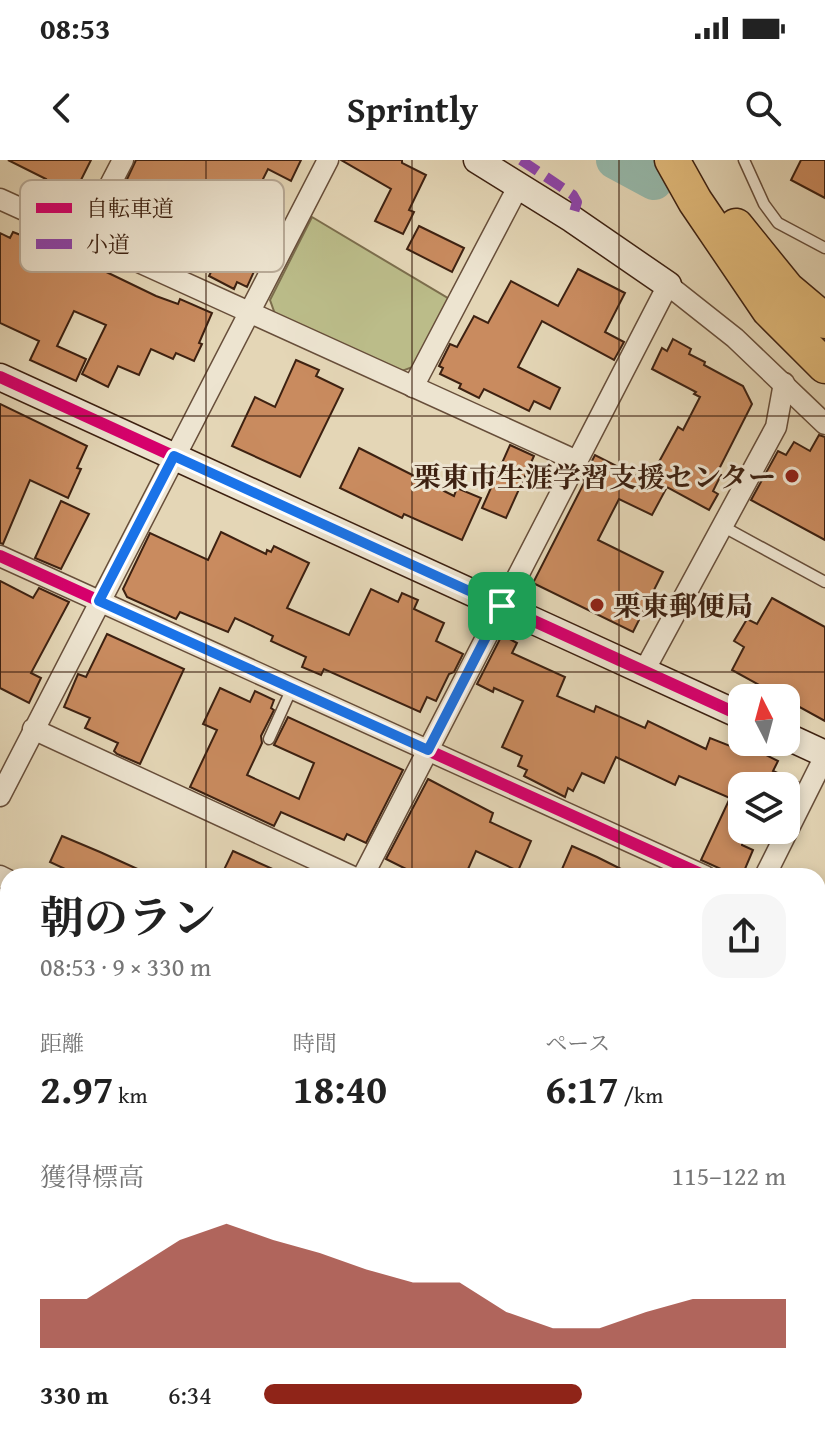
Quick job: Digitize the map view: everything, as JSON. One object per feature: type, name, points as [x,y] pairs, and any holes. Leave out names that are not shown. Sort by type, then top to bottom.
[{"type":"highway","points":[[672,160],[695,201],[769,310],[819,332]]},
{"type":"highway","points":[[698,160],[738,229],[819,332]]},
{"type":"street","points":[[113,180],[123,160]]},
{"type":"street","points":[[284,245],[328,160]]},
{"type":"street","points":[[477,160],[668,285],[735,338],[825,424]]},
{"type":"street","points":[[413,387],[519,185]]},
{"type":"street","points":[[0,199],[20,208]]},
{"type":"street","points":[[160,272],[577,461]]},
{"type":"street","points":[[0,796],[270,272]]},
{"type":"street","points":[[367,868],[668,285]]},
{"type":"street","points":[[0,377],[728,710]]},
{"type":"street","points":[[644,671],[776,427],[784,383]]},
{"type":"street","points":[[0,556],[687,868]]},
{"type":"street","points":[[33,729],[334,868]]},
{"type":"street","points":[[769,868],[825,755],[800,743]]},
{"type":"lane","points":[[744,160],[764,204],[778,223],[825,248]]},
{"type":"lane","points":[[722,526],[825,582]]},
{"type":"lane","points":[[269,739],[292,688]]},
{"type":"green space","points":[[312,217],[451,300],[418,365],[402,371],[275,314],[270,300]]},
{"type":"building","points":[[8,160],[91,160],[81,180],[46,179]]},
{"type":"building","points":[[136,160],[301,160],[291,181],[268,169],[262,180],[127,180]]},
{"type":"building","points":[[341,160],[402,160],[402,163],[426,175],[409,210],[414,212],[403,234],[375,221],[391,189]]},
{"type":"building","points":[[801,160],[825,160],[825,198],[791,180]]},
{"type":"building","points":[[419,226],[464,248],[452,272],[407,249]]},
{"type":"building","points":[[13,232],[20,235],[20,272],[106,272],[156,296],[178,304],[180,299],[212,313],[194,361],[176,353],[173,359],[151,349],[139,375],[118,366],[108,387],[82,374],[106,325],[74,311],[57,346],[86,359],[76,381],[30,360],[39,341],[0,323],[0,233],[10,238]]},
{"type":"building","points":[[578,269],[625,293],[605,332],[624,342],[614,360],[542,321],[518,367],[560,388],[550,409],[534,401],[529,411],[484,389],[479,398],[459,388],[461,384],[440,374],[443,368],[439,366],[450,344],[457,347],[474,316],[488,323],[511,281],[558,306]]},
{"type":"building","points":[[211,272],[254,272],[247,287],[237,282],[234,289],[209,276]]},
{"type":"building","points":[[673,339],[691,349],[689,354],[705,362],[704,365],[743,386],[752,404],[717,473],[721,475],[713,491],[718,494],[709,510],[667,487],[652,515],[619,499],[598,540],[663,572],[633,632],[533,583],[595,455],[648,482],[678,427],[683,430],[700,397],[652,369],[662,348],[667,351]]},
{"type":"building","points":[[296,360],[319,370],[316,376],[343,389],[300,477],[232,446],[255,397],[275,407]]},
{"type":"building","points":[[0,404],[87,446],[68,498],[30,480],[3,544],[0,543]]},
{"type":"building","name":"栗東市生涯学習支援センター","points":[[819,435],[825,437],[825,540],[751,500],[778,451],[786,455],[794,442],[810,451]]},
{"type":"building","points":[[510,445],[534,456],[506,518],[482,508]]},
{"type":"building","points":[[359,448],[454,496],[457,488],[481,498],[462,540],[404,514],[402,518],[340,488]]},
{"type":"building","points":[[61,501],[89,514],[61,569],[35,558]]},
{"type":"building","points":[[221,532],[266,554],[274,546],[309,563],[287,608],[349,635],[371,589],[398,602],[402,593],[418,600],[414,609],[444,623],[436,641],[463,654],[436,701],[427,697],[420,712],[324,669],[321,675],[302,667],[306,657],[271,641],[273,636],[235,618],[228,632],[180,612],[176,619],[127,597],[123,589],[150,533],[208,560]]},
{"type":"building","points":[[0,581],[33,598],[39,588],[69,602],[31,673],[41,678],[29,703],[0,688]]},
{"type":"building","points":[[772,598],[825,627],[825,721],[800,707],[800,684],[758,684],[732,670],[744,647],[734,641],[747,619],[757,624]]},
{"type":"building","points":[[107,634],[184,669],[140,764],[117,754],[114,751],[118,743],[85,728],[90,718],[64,707],[78,674],[86,677]]},
{"type":"building","points":[[502,635],[517,643],[512,653],[565,677],[557,696],[594,712],[596,706],[645,728],[648,721],[706,749],[710,738],[728,745],[728,756],[768,756],[778,761],[773,771],[775,772],[728,772],[728,797],[679,776],[675,785],[616,757],[604,783],[582,773],[573,791],[568,788],[565,797],[524,776],[527,770],[518,766],[522,756],[502,747],[523,701],[494,688],[493,692],[477,684]]},
{"type":"building","points":[[220,688],[250,702],[255,691],[274,700],[271,708],[274,710],[247,775],[299,799],[314,763],[274,745],[288,717],[403,770],[366,843],[347,834],[344,840],[281,812],[274,826],[190,787],[217,730],[203,724]]},
{"type":"building","points":[[428,779],[493,813],[490,822],[531,841],[519,868],[512,868],[476,851],[469,868],[404,868],[386,859]]},
{"type":"building","points":[[728,802],[728,844],[742,844],[753,850],[745,868],[719,868],[701,860]]},
{"type":"building","points":[[62,836],[135,868],[63,868],[50,862]]},
{"type":"building","points":[[572,846],[619,868],[562,868]]},
{"type":"building","points":[[233,851],[270,868],[225,868]]},
{"type":"waterway","points":[[615,160],[654,181]]},
{"type":"marked path","points":[[521,160],[573,195],[577,202],[572,219]]},
{"type":"cycle path","points":[[0,377],[728,710]]},
{"type":"cycle path","points":[[0,556],[687,868]]},
{"type":"place","name":"栗東市生涯学習支援センター","points":[[792,476]]},
{"type":"place","name":"栗東郵便局","points":[[597,605]]},
{"type":"route","points":[[174,456],[502,606],[428,750],[99,601],[174,456]]}]
